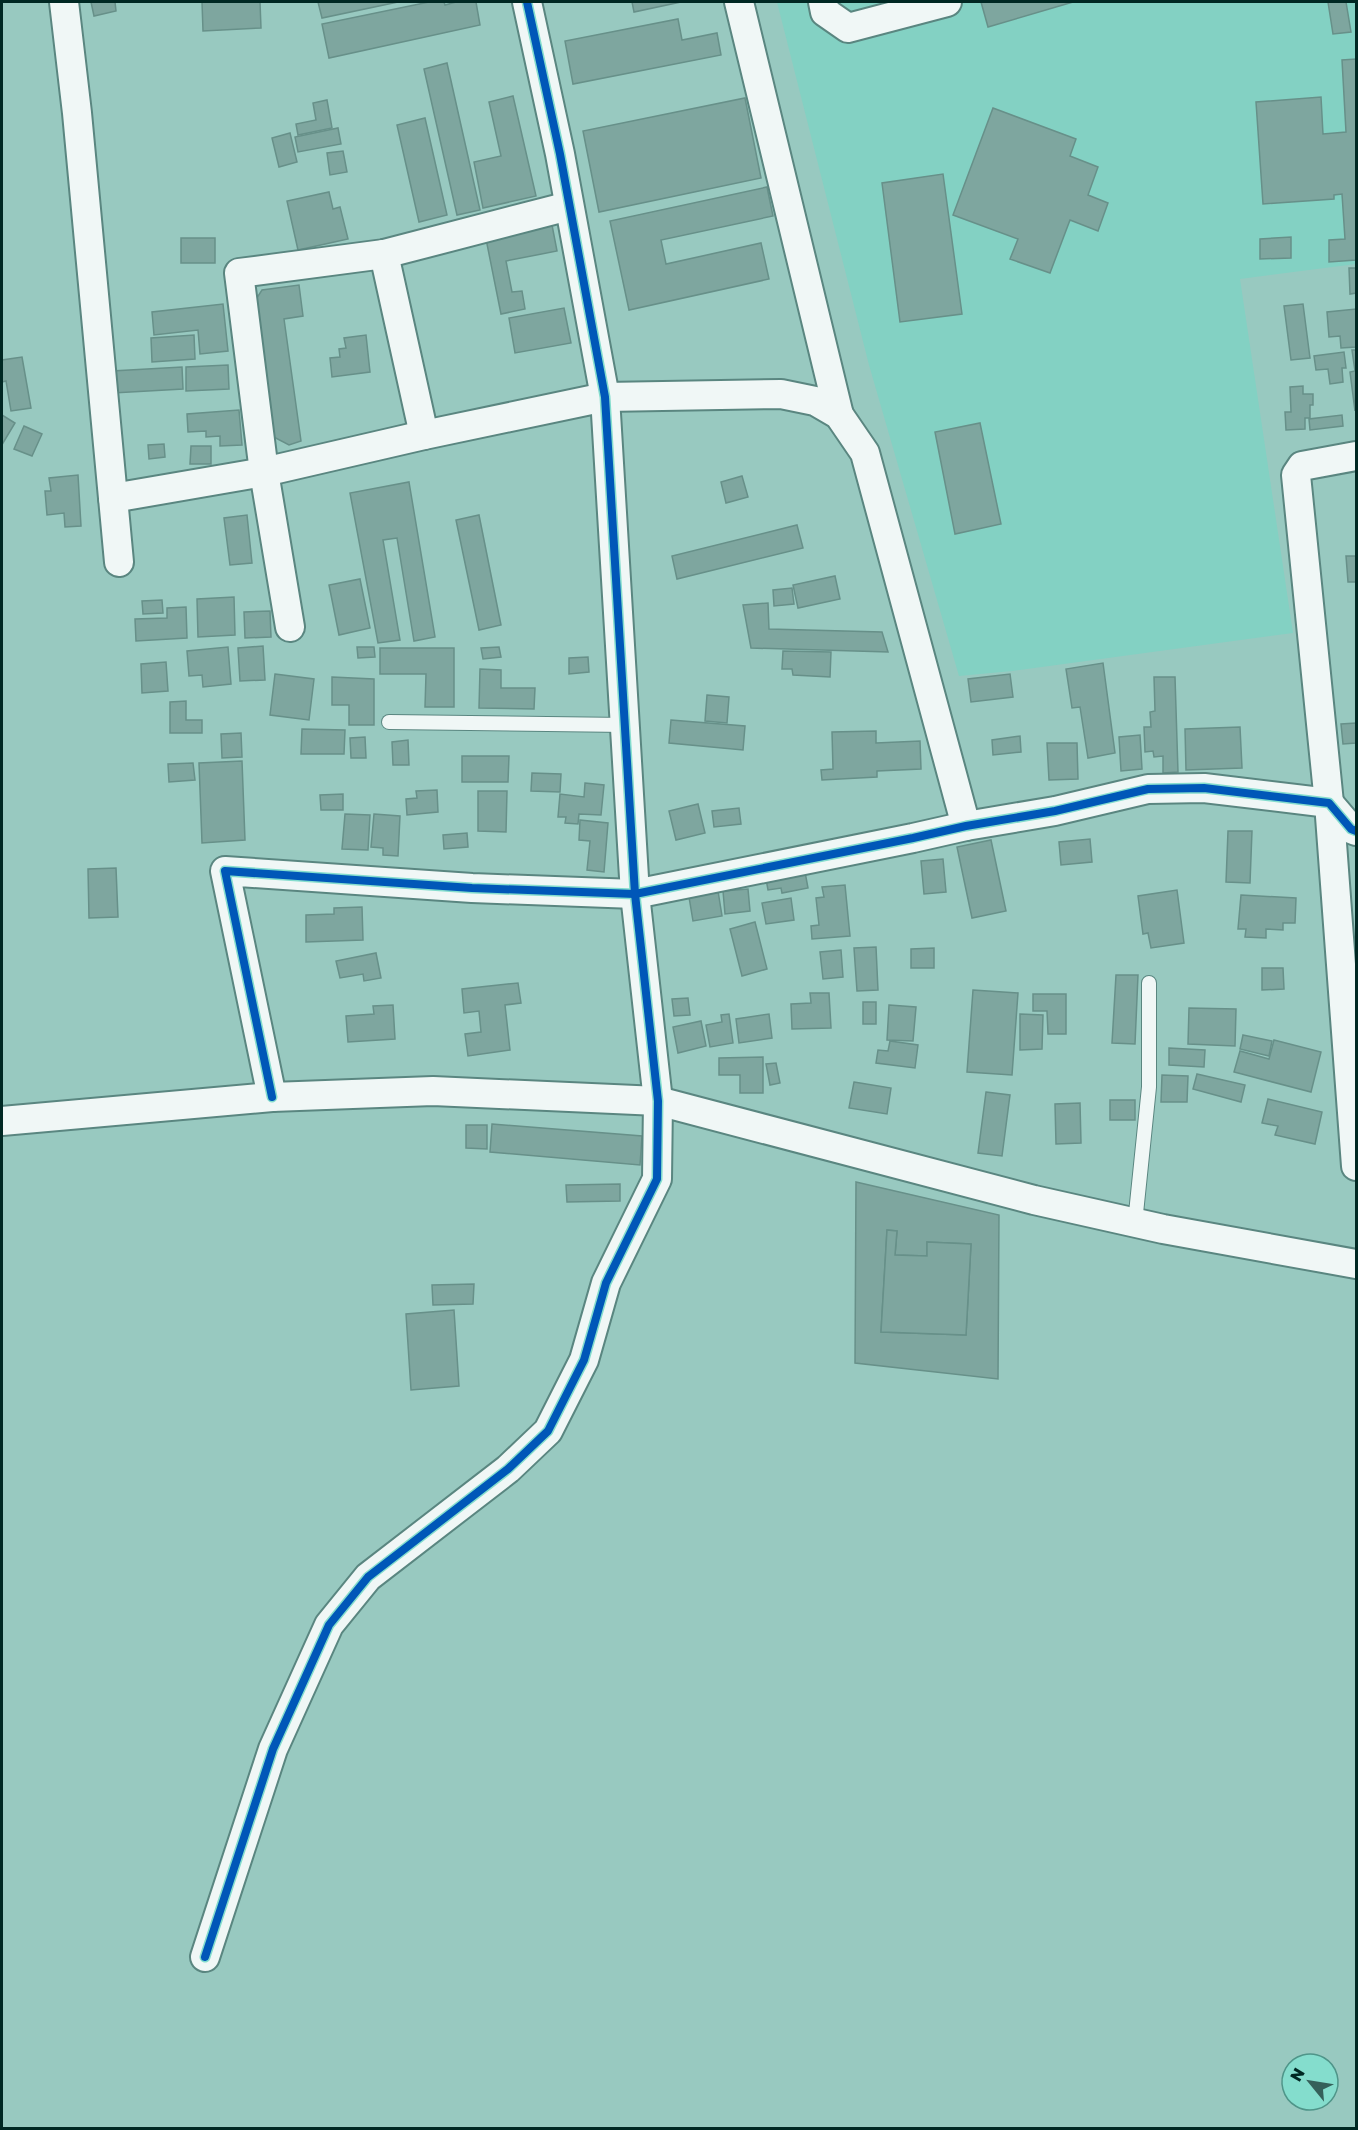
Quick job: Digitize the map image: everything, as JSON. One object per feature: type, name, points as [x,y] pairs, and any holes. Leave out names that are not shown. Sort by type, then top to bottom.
[{"type":"street","points":[[64,2],[78,124],[119,562]]},
{"type":"street","points":[[205,1957],[273,1749],[329,1625],[368,1576],[508,1469],[548,1431],[584,1360],[606,1283],[657,1179],[658,1101],[635,894],[605,397],[527,2]]},
{"type":"street","points":[[739,2],[839,415],[865,453],[966,826]]},
{"type":"street","points":[[823,2],[825,12],[848,28],[947,2]]},
{"type":"street","points":[[290,627],[264,472],[239,273],[384,254],[569,206]]},
{"type":"street","points":[[384,254],[424,435]]},
{"type":"street","points":[[113,498],[264,472],[605,397],[781,394],[815,401],[839,415]]},
{"type":"street","points":[[1356,456],[1302,466],[1296,475],[1329,804],[1356,1166]]},
{"type":"street","points":[[272,1097],[225,871],[472,888],[635,894],[966,826],[1055,811],[1148,789],[1204,788],[1329,804],[1351,829],[1356,831]]},
{"type":"street","points":[[2,1121],[272,1097],[433,1091],[658,1101],[1034,1200],[1135,1223],[1356,1264]]},
{"type":"lane","points":[[388,722],[626,725]]},
{"type":"lane","points":[[1135,1223],[1149,1087],[1149,983]]},
{"type":"shaded area","points":[[777,2],[1356,2],[1356,264],[1240,279],[1293,633],[1012,671],[959,676],[869,365]]},
{"type":"building","points":[[91,2],[115,2],[116,11],[94,16]]},
{"type":"building","points":[[202,2],[260,2],[261,28],[203,31]]},
{"type":"building","points":[[318,2],[398,2],[322,18]]},
{"type":"building","points":[[429,2],[444,2],[445,5],[456,2],[476,2],[480,25],[329,58],[322,24]]},
{"type":"building","points":[[632,2],[681,2],[634,12]]},
{"type":"building","points":[[981,2],[1073,2],[988,27]]},
{"type":"building","points":[[1328,2],[1346,2],[1351,32],[1333,34]]},
{"type":"building","points":[[678,19],[682,40],[717,33],[721,55],[573,84],[565,41]]},
{"type":"building","points":[[1356,59],[1356,260],[1329,262],[1329,240],[1345,239],[1342,194],[1334,195],[1334,199],[1263,204],[1256,102],[1321,97],[1323,134],[1346,132],[1342,60]]},
{"type":"building","points":[[447,63],[480,210],[457,215],[424,69]]},
{"type":"building","points":[[513,96],[536,196],[483,208],[474,162],[501,156],[489,102]]},
{"type":"building","points":[[745,98],[761,178],[599,212],[583,131]]},
{"type":"building","points":[[327,100],[332,128],[298,135],[296,124],[316,120],[313,103]]},
{"type":"building","points":[[993,108],[1076,139],[1070,156],[1098,167],[1088,195],[1108,203],[1098,231],[1070,220],[1050,273],[1010,259],[1018,239],[953,215]]},
{"type":"building","points":[[425,118],[447,215],[419,222],[397,125]]},
{"type":"building","points":[[338,128],[341,144],[298,152],[295,137]]},
{"type":"building","points":[[290,133],[297,162],[279,167],[272,138]]},
{"type":"building","points":[[343,151],[347,172],[330,175],[327,153]]},
{"type":"building","points":[[943,174],[962,314],[900,322],[882,183]]},
{"type":"building","points":[[767,187],[773,216],[661,240],[666,264],[761,243],[769,279],[629,310],[610,221]]},
{"type":"building","points":[[329,192],[333,209],[340,207],[348,239],[298,250],[287,201]]},
{"type":"building","points":[[552,225],[557,251],[506,261],[512,292],[522,291],[525,309],[501,314],[486,239]]},
{"type":"building","points":[[1291,237],[1291,258],[1260,259],[1260,239]]},
{"type":"building","points":[[181,238],[215,238],[215,263],[181,263]]},
{"type":"building","points":[[1349,268],[1356,268],[1356,293],[1350,294]]},
{"type":"building","points":[[299,285],[303,316],[284,319],[301,441],[289,445],[268,434],[249,310],[262,290]]},
{"type":"building","points":[[223,304],[228,351],[200,354],[198,330],[154,335],[152,312]]},
{"type":"building","points":[[1303,304],[1310,358],[1291,360],[1284,306]]},
{"type":"building","points":[[564,308],[571,343],[515,353],[509,318]]},
{"type":"building","points":[[1356,309],[1356,347],[1341,348],[1340,336],[1329,337],[1327,312]]},
{"type":"building","points":[[194,335],[195,359],[152,362],[151,338]]},
{"type":"building","points":[[366,335],[370,372],[332,377],[330,358],[340,357],[339,349],[346,348],[344,338]]},
{"type":"building","points":[[1352,350],[1356,350],[1355,411],[1350,372],[1355,371]]},
{"type":"building","points":[[1344,352],[1346,368],[1342,368],[1343,382],[1330,384],[1328,369],[1316,370],[1314,356]]},
{"type":"building","points":[[22,357],[31,408],[11,411],[6,381],[2,382],[2,360]]},
{"type":"building","points":[[228,365],[229,389],[186,391],[186,367]]},
{"type":"building","points":[[182,367],[183,389],[113,393],[112,371]]},
{"type":"building","points":[[1303,386],[1303,394],[1313,394],[1310,418],[1305,418],[1305,429],[1286,430],[1285,412],[1291,412],[1290,387]]},
{"type":"building","points":[[239,410],[242,445],[220,446],[220,436],[206,437],[206,431],[188,432],[187,414]]},
{"type":"building","points":[[2,415],[15,423],[3,443],[2,442]]},
{"type":"building","points":[[1342,415],[1343,426],[1310,430],[1309,419]]},
{"type":"building","points":[[980,423],[1001,524],[955,534],[935,432]]},
{"type":"building","points":[[24,426],[42,434],[32,456],[14,449]]},
{"type":"building","points":[[164,444],[165,457],[149,459],[148,445]]},
{"type":"building","points":[[191,446],[211,446],[211,464],[190,464]]},
{"type":"building","points":[[78,475],[81,526],[65,527],[64,513],[47,515],[45,491],[51,491],[49,478]]},
{"type":"building","points":[[742,476],[748,497],[726,503],[721,482]]},
{"type":"building","points":[[409,482],[435,637],[414,641],[397,538],[383,540],[400,640],[378,643],[350,493]]},
{"type":"building","points":[[247,515],[252,563],[230,565],[224,518]]},
{"type":"building","points":[[479,515],[501,625],[479,630],[456,520]]},
{"type":"building","points":[[797,525],[803,548],[677,579],[672,556]]},
{"type":"building","points":[[1346,556],[1356,556],[1356,582],[1348,582]]},
{"type":"building","points":[[835,576],[840,599],[798,608],[793,585]]},
{"type":"building","points":[[360,579],[370,628],[339,635],[329,585]]},
{"type":"building","points":[[792,588],[794,604],[774,606],[773,590]]},
{"type":"building","points":[[234,597],[235,635],[198,637],[197,599]]},
{"type":"building","points":[[162,600],[163,613],[143,614],[142,601]]},
{"type":"building","points":[[768,603],[769,629],[882,632],[888,652],[751,648],[743,605]]},
{"type":"building","points":[[186,607],[187,638],[136,641],[135,619],[167,618],[167,608]]},
{"type":"building","points":[[270,611],[271,637],[245,638],[244,612]]},
{"type":"building","points":[[263,646],[265,680],[240,681],[238,648]]},
{"type":"building","points":[[228,647],[231,684],[203,687],[202,675],[189,676],[187,651]]},
{"type":"building","points":[[357,647],[374,647],[375,657],[358,658]]},
{"type":"building","points":[[499,647],[501,657],[483,659],[481,648]]},
{"type":"building","points":[[380,648],[454,648],[454,707],[425,707],[426,674],[380,674]]},
{"type":"building","points":[[783,651],[831,652],[830,677],[793,675],[792,669],[782,669]]},
{"type":"building","points":[[588,657],[589,672],[569,674],[569,658]]},
{"type":"building","points":[[166,662],[168,691],[142,693],[141,664]]},
{"type":"building","points":[[1103,663],[1115,753],[1088,758],[1080,707],[1072,708],[1066,669]]},
{"type":"building","points":[[480,669],[501,670],[501,688],[535,688],[534,709],[479,708]]},
{"type":"building","points":[[275,674],[314,679],[309,720],[270,715]]},
{"type":"building","points":[[1010,674],[1013,697],[971,702],[968,679]]},
{"type":"building","points":[[332,677],[374,679],[374,725],[349,725],[349,705],[332,705]]},
{"type":"building","points":[[1154,677],[1175,677],[1178,772],[1163,773],[1163,756],[1154,757],[1153,751],[1145,752],[1144,727],[1151,727],[1150,712],[1155,711]]},
{"type":"building","points":[[707,695],[729,697],[727,723],[705,721]]},
{"type":"building","points":[[186,701],[186,720],[202,720],[202,733],[170,733],[170,702]]},
{"type":"building","points":[[671,720],[745,726],[743,750],[669,743]]},
{"type":"building","points":[[1356,723],[1356,743],[1343,744],[1341,724]]},
{"type":"building","points":[[1240,727],[1242,768],[1186,770],[1185,729]]},
{"type":"building","points":[[302,729],[345,730],[344,754],[301,754]]},
{"type":"building","points":[[876,731],[876,743],[920,741],[921,769],[877,771],[877,777],[822,780],[821,770],[833,769],[832,732]]},
{"type":"building","points":[[241,733],[242,757],[222,758],[221,734]]},
{"type":"building","points":[[1140,735],[1142,769],[1121,771],[1119,737]]},
{"type":"building","points":[[1020,736],[1021,752],[993,755],[992,740]]},
{"type":"building","points":[[365,737],[366,758],[351,758],[350,738]]},
{"type":"building","points":[[408,740],[409,765],[393,765],[392,742]]},
{"type":"building","points":[[1047,743],[1077,743],[1078,779],[1049,780]]},
{"type":"building","points":[[462,756],[509,756],[508,782],[462,782]]},
{"type":"building","points":[[242,761],[245,840],[202,843],[199,763]]},
{"type":"building","points":[[193,763],[195,780],[169,782],[168,764]]},
{"type":"building","points":[[532,773],[561,774],[560,792],[531,791]]},
{"type":"building","points":[[585,783],[604,785],[601,815],[579,814],[578,824],[565,823],[566,817],[558,817],[560,794],[584,797]]},
{"type":"building","points":[[437,790],[438,812],[407,815],[406,799],[417,798],[416,791]]},
{"type":"building","points":[[478,791],[507,791],[506,832],[478,831]]},
{"type":"building","points":[[343,794],[343,810],[321,810],[320,795]]},
{"type":"building","points":[[698,804],[705,833],[676,840],[669,811]]},
{"type":"building","points":[[739,808],[741,824],[714,827],[712,811]]},
{"type":"building","points":[[345,814],[370,815],[368,850],[342,849]]},
{"type":"building","points":[[374,814],[400,816],[398,856],[383,855],[383,848],[371,847]]},
{"type":"building","points":[[580,820],[608,823],[604,872],[587,870],[590,841],[579,840]]},
{"type":"building","points":[[1228,831],[1252,831],[1250,883],[1226,882]]},
{"type":"building","points":[[467,833],[468,847],[444,849],[443,835]]},
{"type":"building","points":[[1090,839],[1092,862],[1061,865],[1059,842]]},
{"type":"building","points":[[991,840],[1006,911],[972,918],[957,847]]},
{"type":"building","points":[[943,859],[946,892],[924,894],[921,861]]},
{"type":"building","points":[[116,868],[118,917],[89,918],[88,869]]},
{"type":"building","points":[[805,872],[808,888],[782,893],[781,888],[768,890],[766,879]]},
{"type":"building","points":[[845,885],[850,936],[812,939],[811,926],[819,925],[816,898],[824,897],[822,887]]},
{"type":"building","points":[[748,889],[750,911],[725,914],[723,891]]},
{"type":"building","points":[[1177,890],[1184,943],[1151,948],[1148,933],[1143,934],[1138,896]]},
{"type":"building","points":[[718,891],[722,916],[693,921],[689,897]]},
{"type":"building","points":[[1241,895],[1296,898],[1295,923],[1283,923],[1283,930],[1266,929],[1266,938],[1245,937],[1246,929],[1238,929]]},
{"type":"building","points":[[791,898],[794,920],[766,924],[762,903]]},
{"type":"building","points":[[362,907],[363,940],[306,942],[306,915],[334,914],[334,908]]},
{"type":"building","points":[[755,922],[767,969],[742,976],[730,929]]},
{"type":"building","points":[[876,947],[878,990],[857,991],[854,948]]},
{"type":"building","points":[[934,948],[934,968],[911,968],[911,949]]},
{"type":"building","points":[[841,950],[843,977],[823,979],[820,952]]},
{"type":"building","points":[[376,953],[381,978],[364,981],[363,974],[340,978],[336,961]]},
{"type":"building","points":[[1262,968],[1283,968],[1284,989],[1262,990]]},
{"type":"building","points":[[1116,975],[1138,975],[1135,1044],[1112,1043]]},
{"type":"building","points":[[518,983],[521,1003],[505,1005],[510,1050],[468,1056],[465,1034],[481,1032],[479,1011],[464,1013],[462,989]]},
{"type":"building","points":[[973,990],[1018,993],[1012,1075],[967,1072]]},
{"type":"building","points":[[810,993],[829,993],[831,1028],[792,1029],[791,1004],[811,1003]]},
{"type":"building","points":[[1033,994],[1066,994],[1066,1034],[1048,1034],[1047,1011],[1033,1011]]},
{"type":"building","points":[[688,998],[690,1015],[674,1016],[672,999]]},
{"type":"building","points":[[863,1002],[876,1002],[876,1024],[863,1024]]},
{"type":"building","points":[[393,1005],[395,1039],[348,1042],[346,1016],[374,1014],[373,1006]]},
{"type":"building","points":[[889,1005],[916,1007],[913,1041],[887,1040]]},
{"type":"building","points":[[1189,1008],[1236,1009],[1235,1046],[1188,1044]]},
{"type":"building","points":[[729,1014],[733,1043],[710,1047],[706,1025],[722,1022],[721,1015]]},
{"type":"building","points":[[769,1014],[772,1038],[739,1043],[736,1019]]},
{"type":"building","points":[[1020,1014],[1043,1015],[1042,1049],[1020,1050]]},
{"type":"building","points":[[701,1021],[706,1046],[678,1053],[673,1027]]},
{"type":"building","points":[[1243,1035],[1272,1041],[1269,1056],[1240,1049]]},
{"type":"building","points":[[1274,1040],[1321,1052],[1311,1092],[1234,1072],[1240,1051],[1269,1059]]},
{"type":"building","points":[[890,1041],[918,1045],[915,1068],[876,1063],[878,1050],[888,1051]]},
{"type":"building","points":[[1169,1048],[1205,1050],[1204,1067],[1169,1065]]},
{"type":"building","points":[[763,1057],[763,1093],[740,1093],[740,1075],[719,1075],[719,1058]]},
{"type":"building","points":[[776,1063],[780,1083],[770,1085],[766,1064]]},
{"type":"building","points":[[1197,1074],[1245,1085],[1241,1102],[1193,1089]]},
{"type":"building","points":[[1162,1075],[1188,1076],[1187,1102],[1161,1102]]},
{"type":"building","points":[[854,1082],[891,1088],[887,1114],[849,1108]]},
{"type":"building","points":[[986,1092],[1010,1095],[1002,1156],[978,1153]]},
{"type":"building","points":[[1268,1099],[1322,1112],[1315,1144],[1275,1135],[1278,1126],[1262,1123]]},
{"type":"building","points":[[1110,1100],[1135,1100],[1135,1120],[1110,1120]]},
{"type":"building","points":[[1080,1103],[1081,1143],[1056,1144],[1055,1104]]},
{"type":"building","points":[[492,1124],[642,1136],[640,1165],[490,1152]]},
{"type":"building","points":[[466,1125],[487,1125],[487,1149],[466,1148]]},
{"type":"building","points":[[856,1182],[999,1215],[998,1379],[855,1363]],"holes":[[[887,1230],[897,1231],[895,1255],[927,1256],[927,1242],[971,1244],[966,1335],[881,1332]]]},
{"type":"building","points":[[620,1184],[620,1201],[567,1202],[566,1185]]},
{"type":"building","points":[[887,1230],[897,1231],[895,1255],[927,1256],[927,1242],[971,1244],[966,1335],[881,1332]]},
{"type":"building","points":[[474,1284],[473,1304],[433,1305],[432,1285]]},
{"type":"building","points":[[454,1310],[459,1386],[411,1390],[406,1314]]},
{"type":"cycle path","points":[[205,1957],[273,1749],[329,1625],[368,1577],[508,1469],[548,1431],[584,1360],[606,1283],[657,1179],[658,1101],[635,894],[605,397],[560,154],[527,2]]},
{"type":"cycle path","points":[[272,1097],[225,871],[472,888],[635,894],[966,826],[1055,811],[1148,789],[1204,788],[1329,803],[1351,829],[1356,831]]}]
